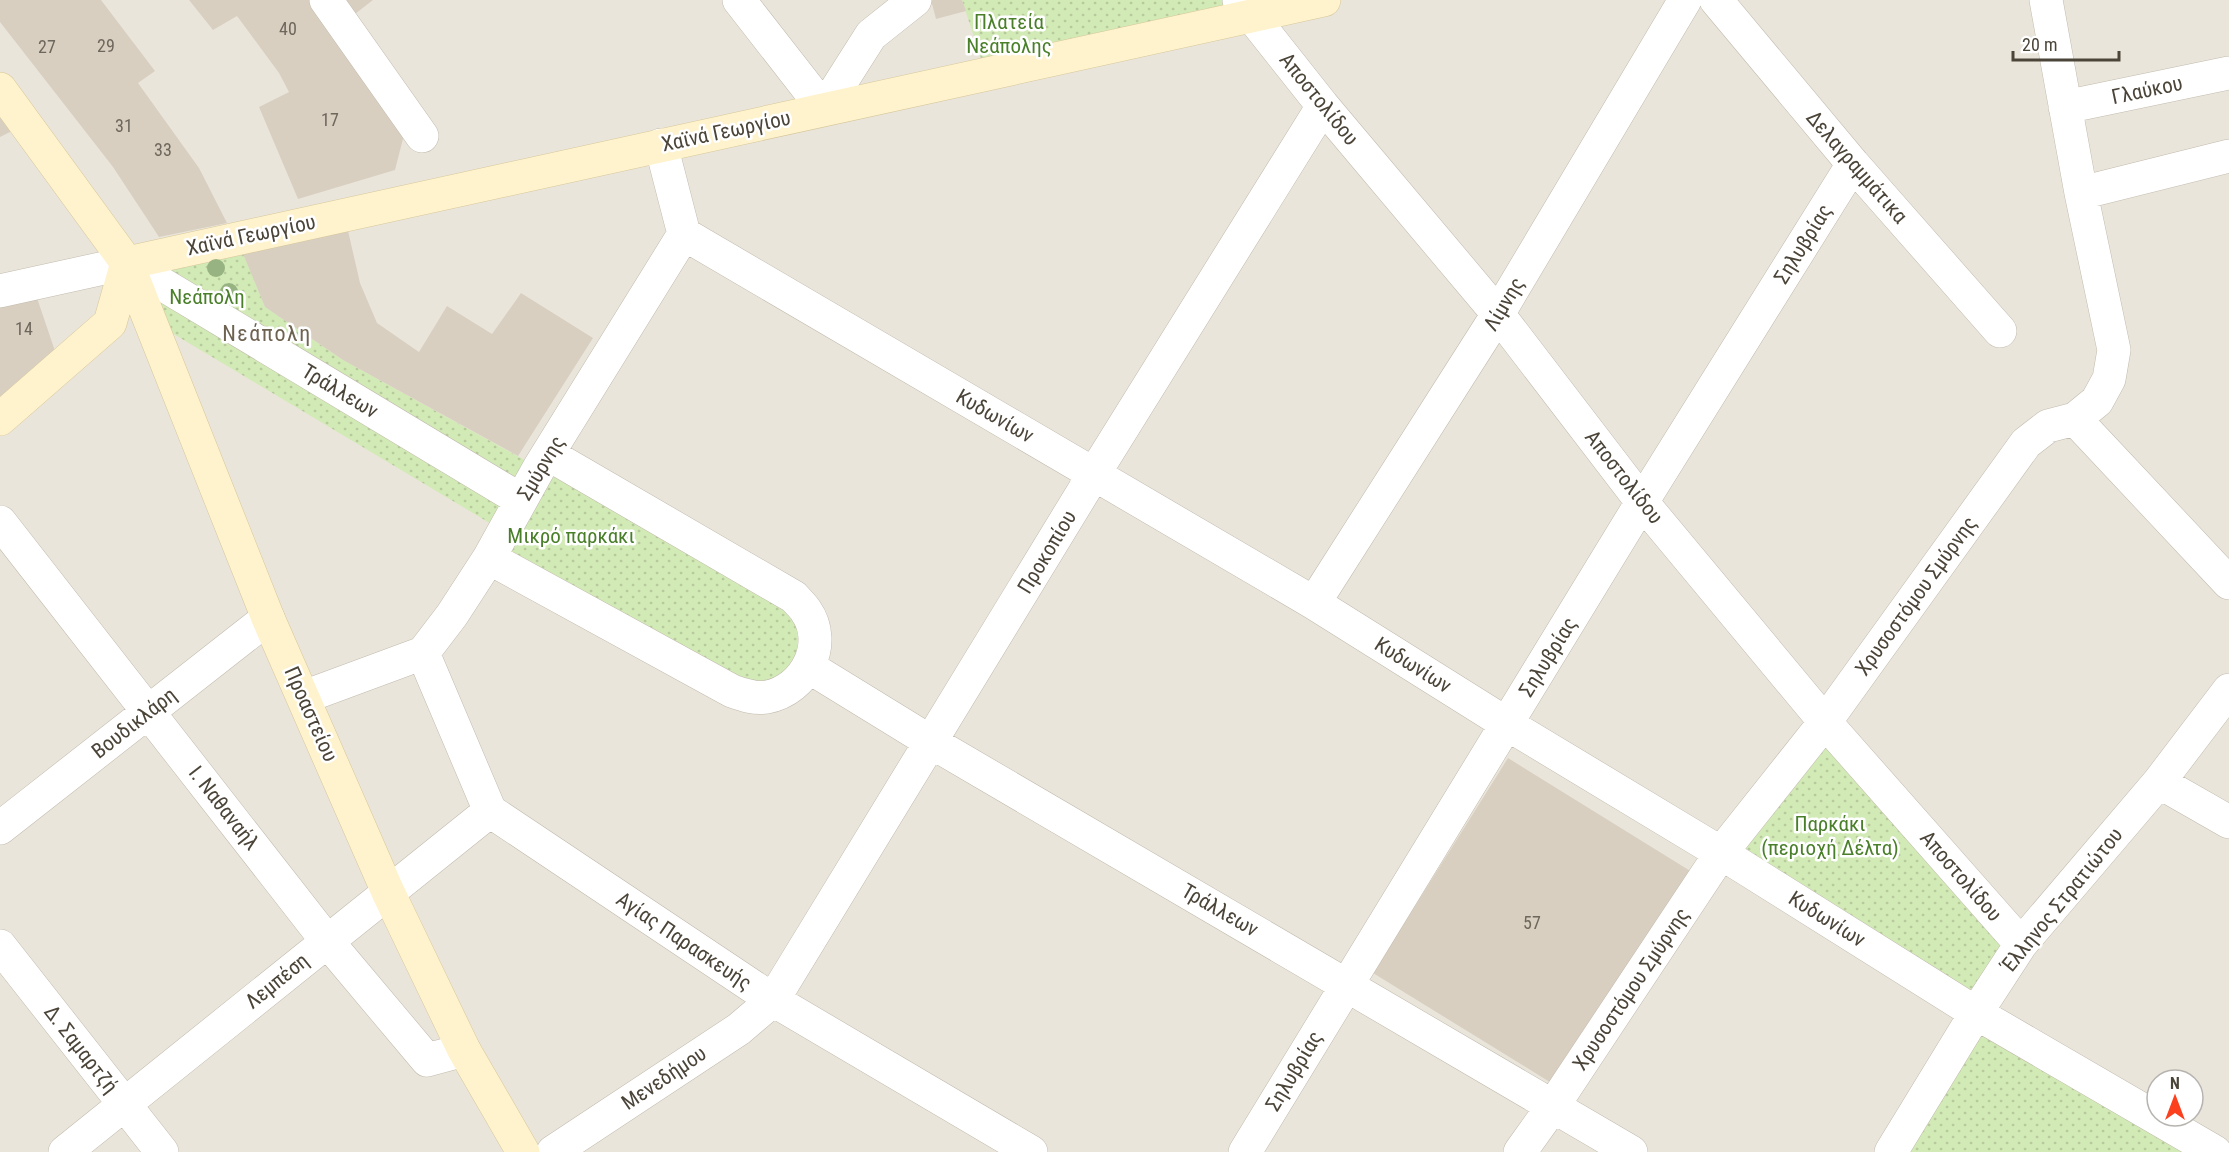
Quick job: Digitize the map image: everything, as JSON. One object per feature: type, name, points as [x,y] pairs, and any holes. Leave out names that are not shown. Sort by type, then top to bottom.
[{"type":"main road","name":"Χαϊνά Γεωργίου","points":[[128,263],[824,110],[1245,8],[1324,0]]},
{"type":"main road","name":"Προαστείου","points":[[0,89],[128,263],[268,618],[388,892],[464,1050],[523,1152]]},
{"type":"main road","points":[[0,418],[110,323],[128,263]]},
{"type":"street","points":[[326,0],[422,136]]},
{"type":"street","points":[[739,0],[824,110],[871,35],[915,0]]},
{"type":"street","name":"Λίμνης","points":[[1314,603],[1498,315],[1685,0]]},
{"type":"street","name":"Δελαγραμμάτικα","points":[[1716,0],[1853,164],[2000,331]]},
{"type":"street","name":"Χρυσοστόμου Σμύρνης","points":[[1520,1152],[1721,853],[1825,722],[2026,443],[2048,426],[2075,419],[2097,401],[2109,379],[2114,350],[2081,193],[2046,0]]},
{"type":"street","name":"Αποστολίδου","points":[[1245,8],[1323,106],[1498,315],[1642,502],[1825,722],[2021,944]]},
{"type":"street","name":"Γλαύκου","points":[[2065,107],[2229,73]]},
{"type":"street","name":"Προκοπίου","points":[[773,1000],[1094,474],[1323,106]]},
{"type":"street","points":[[662,145],[684,234]]},
{"type":"street","points":[[2081,193],[2229,156]]},
{"type":"street","name":"Σηλυβρίας","points":[[1245,1152],[1642,502],[1853,164]]},
{"type":"street","name":"Κυδωνίων","points":[[684,234],[1314,603],[1976,1013],[2214,1152]]},
{"type":"street","name":"Σμύρνης","points":[[423,653],[452,615],[489,558],[548,454],[684,234]]},
{"type":"street","points":[[0,291],[128,263]]},
{"type":"street","name":"Τράλλεων","points":[[128,263],[521,500]]},
{"type":"street","points":[[2075,419],[2229,583]]},
{"type":"street","points":[[489,558],[732,691],[748,697],[766,697],[783,692],[798,682],[809,668],[815,649],[813,628],[807,612],[794,597],[548,454]]},
{"type":"street","name":"Ι. Ναθαναήλ","points":[[0,522],[327,941],[427,1060],[464,1050]]},
{"type":"street","name":"Βουδικλάρη","points":[[0,828],[268,618]]},
{"type":"street","points":[[304,697],[423,653],[490,811]]},
{"type":"street","name":"Τράλλεων","points":[[809,668],[931,742],[1631,1152]]},
{"type":"street","name":"Έλληνος Στρατιώτου","points":[[1891,1152],[2021,944],[2159,782],[2229,690]]},
{"type":"street","points":[[2159,782],[2229,822]]},
{"type":"street","name":"Λεμπέση","points":[[65,1152],[490,811]]},
{"type":"street","name":"Αγίας Παρασκευής","points":[[490,811],[773,1000],[1028,1152]]},
{"type":"street","name":"Δ. Σαμαρτζή","points":[[0,946],[162,1152]]},
{"type":"street","name":"Μενεδήμου","points":[[553,1152],[739,1029],[773,1000]]},
{"type":"shaded area","points":[[0,0],[2229,0],[2229,1152],[0,1152]]},
{"type":"green space","name":"Πλατεία Νεάπολης","points":[[962,0],[1239,0],[1251,16],[986,74]]},
{"type":"green space","name":"Μικρό παρκάκι","points":[[237,238],[265,307],[343,360],[539,468],[794,597],[815,649],[766,697],[489,558],[503,531],[162,327],[128,263]]},
{"type":"green space","name":"Παρκάκι (περιοχή Δέλτα)","points":[[1825,722],[2021,944],[1976,1013],[1721,853]]},
{"type":"green space","points":[[1976,1013],[2145,1111],[2145,1128],[2174,1128],[2215,1152],[1891,1152]]},
{"type":"building","points":[[0,0],[101,0],[155,71],[138,83],[199,168],[227,223],[159,237],[113,167],[0,22]]},
{"type":"building","points":[[189,0],[311,0],[405,131],[395,170],[298,199],[259,107],[289,92],[279,73],[237,16],[213,30]]},
{"type":"building","points":[[344,0],[373,0],[355,14]]},
{"type":"building","points":[[931,0],[962,0],[966,11],[936,19]]},
{"type":"building","points":[[0,100],[20,127],[0,137]]},
{"type":"building","points":[[346,222],[360,283],[377,323],[419,352],[447,306],[492,334],[521,293],[593,338],[518,456],[343,360],[265,307],[239,244]]},
{"type":"building","points":[[36,295],[56,354],[0,406],[0,302]]},
{"type":"building","points":[[1508,758],[1692,872],[1553,1084],[1373,973]]},
{"type":"district","name":"Νεάπολη","points":[[267,333]]}]
